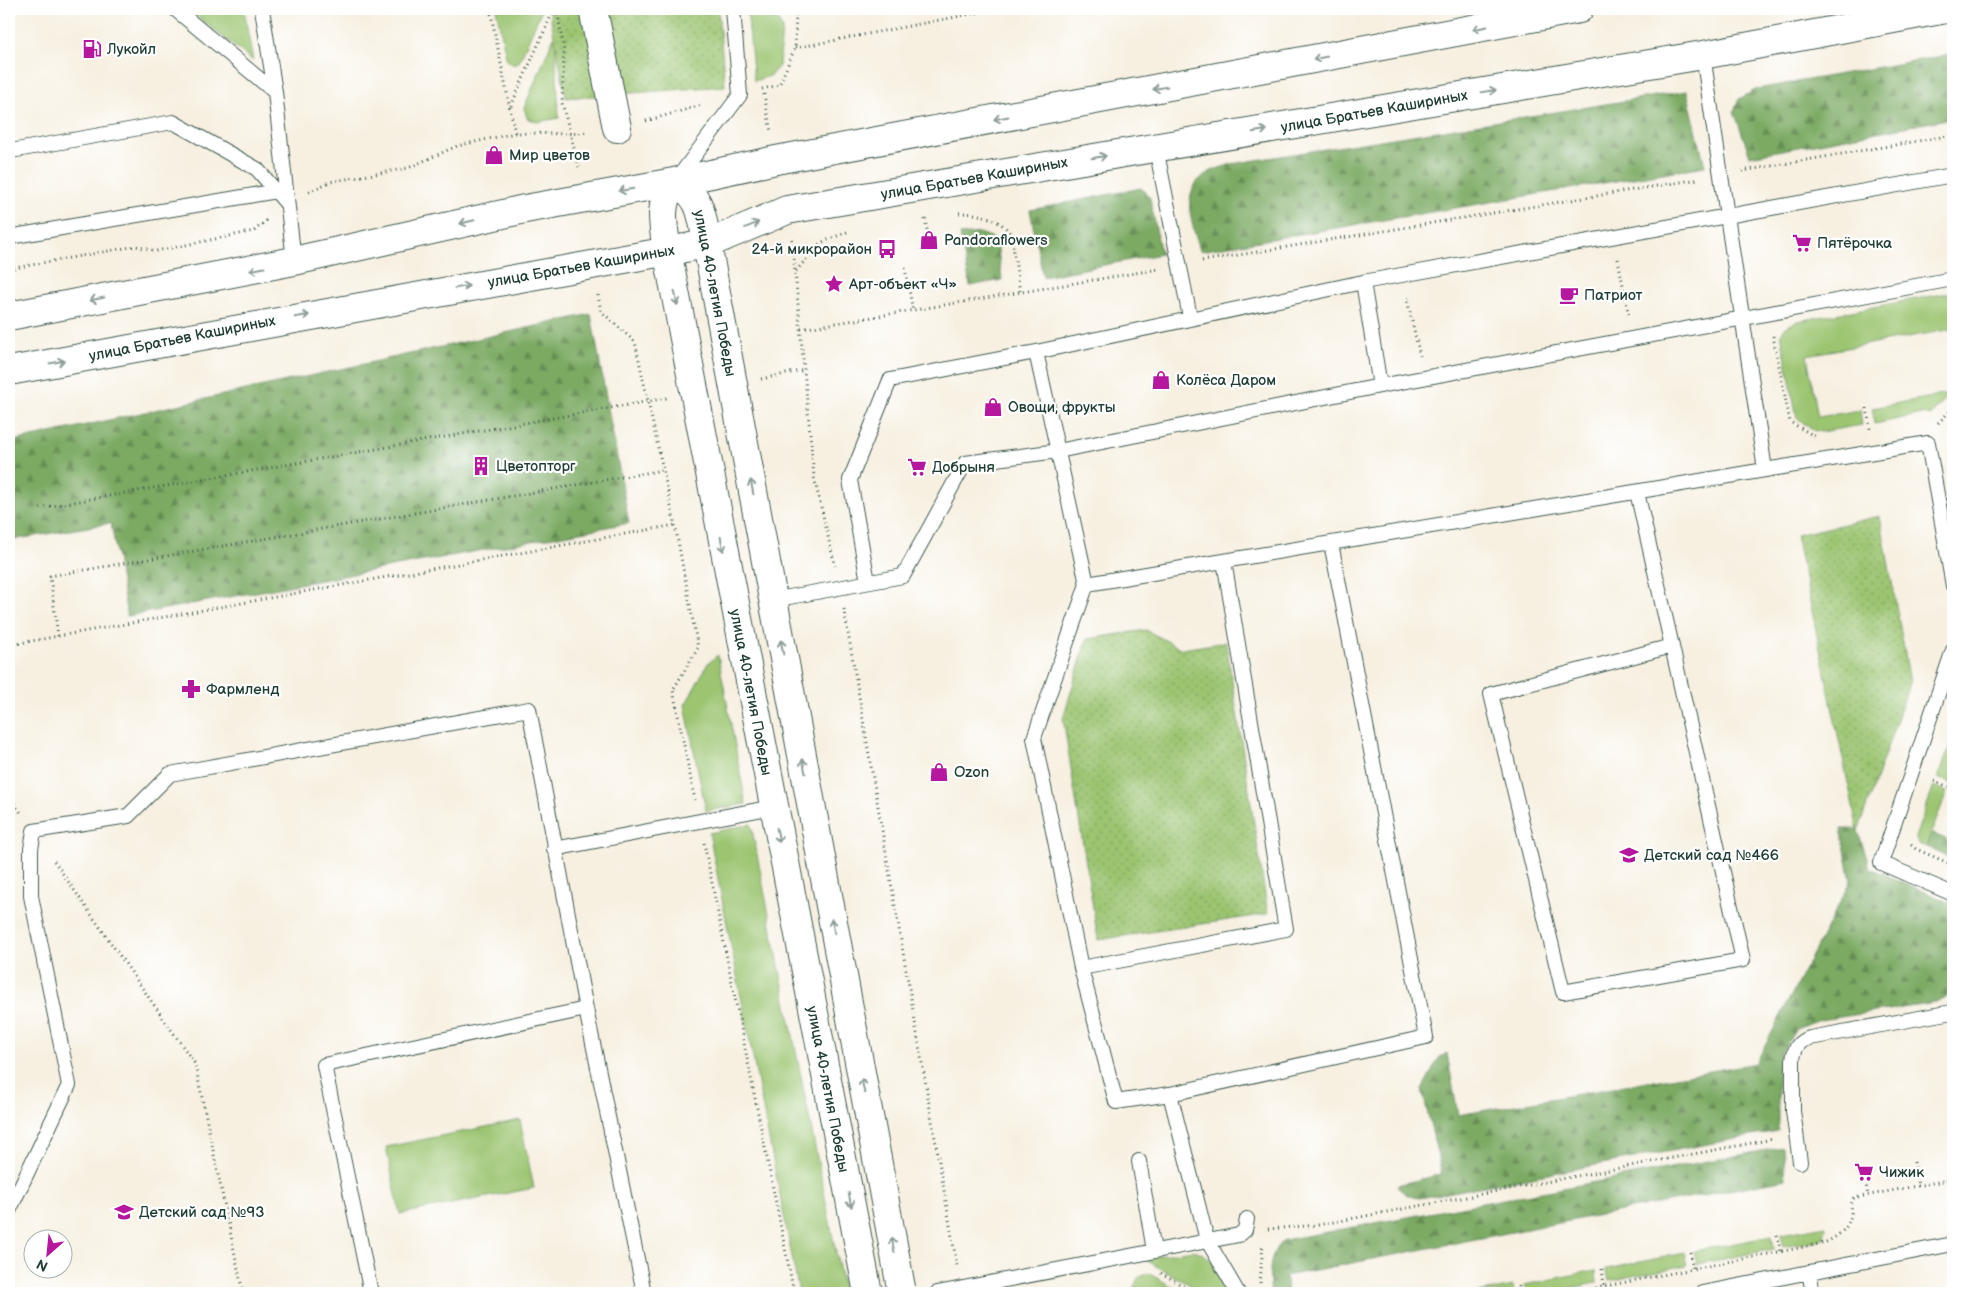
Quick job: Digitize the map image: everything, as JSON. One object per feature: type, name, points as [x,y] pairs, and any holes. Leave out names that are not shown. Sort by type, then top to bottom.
[{"type":"main road","points":[[593,9],[617,128]]},
{"type":"main road","points":[[9,316],[294,261],[524,209],[1579,9]]},
{"type":"main road","name":"улица Братьев Кашириных","points":[[9,371],[592,263],[707,244],[787,210],[1703,55],[1946,9]]},
{"type":"main road","name":"улица 40-летия Победы","points":[[868,1293],[667,250],[663,203],[666,192],[674,182],[686,187],[694,196],[700,211],[707,244],[902,1293]]},
{"type":"lane","points":[[175,9],[275,92]]},
{"type":"lane","points":[[262,9],[275,92],[294,261]]},
{"type":"lane","points":[[674,182],[740,95],[733,9]]},
{"type":"lane","points":[[1703,55],[1765,470]]},
{"type":"lane","points":[[9,154],[11,151],[173,122],[257,169],[287,204]]},
{"type":"lane","points":[[1156,148],[1190,317]]},
{"type":"lane","points":[[868,582],[850,480],[890,380],[1036,352],[1190,317],[1363,282],[1953,175]]},
{"type":"lane","points":[[9,237],[276,191]]},
{"type":"lane","points":[[773,600],[840,586],[903,576],[965,463],[1058,451],[1380,386],[1743,320],[1953,279]]},
{"type":"lane","points":[[1363,282],[1380,386]]},
{"type":"lane","points":[[1036,352],[1087,584],[1034,738],[1081,968],[1116,1102],[1170,1094],[1426,1036],[1331,543]]},
{"type":"lane","points":[[1087,584],[1928,442],[1953,586]]},
{"type":"lane","points":[[1637,492],[1672,646],[1743,960],[1563,992],[1491,694],[1672,646]]},
{"type":"lane","points":[[1081,968],[1286,929],[1224,561]]},
{"type":"lane","points":[[1953,650],[1881,863],[1953,894]]},
{"type":"lane","points":[[9,1211],[68,1085],[31,896],[31,849],[34,832],[128,816],[170,774],[529,709],[554,849],[644,1293]]},
{"type":"lane","points":[[554,849],[773,807]]},
{"type":"lane","points":[[371,1293],[324,1065],[586,1009]]},
{"type":"lane","points":[[1800,1162],[1793,1111],[1792,1060],[1793,1053],[1800,1042],[1810,1038],[1953,1012]]},
{"type":"lane","points":[[1170,1094],[1207,1240],[1238,1293]]},
{"type":"lane","points":[[1139,1162],[1154,1251]]},
{"type":"lane","points":[[937,1293],[1239,1235],[1246,1225]]},
{"type":"lane","points":[[1702,1293],[1953,1244]]},
{"type":"lane","points":[[1810,1272],[1813,1293]]},
{"type":"path","points":[[490,9],[516,133]]},
{"type":"path","points":[[511,107],[556,9]]},
{"type":"path","points":[[556,9],[564,51],[562,102],[587,197]]},
{"type":"path","points":[[783,9],[795,16]]},
{"type":"path","points":[[795,48],[997,9]]},
{"type":"path","points":[[763,89],[776,160]]},
{"type":"path","points":[[801,330],[1953,135]]},
{"type":"path","points":[[787,210],[796,271],[814,477],[840,586],[952,1241],[962,1289]]},
{"type":"path","points":[[952,214],[961,213],[991,218],[1005,226],[1011,234],[1020,292]]},
{"type":"path","points":[[916,220],[934,218]]},
{"type":"path","points":[[925,219],[929,240]]},
{"type":"path","points":[[796,271],[820,243],[854,231]]},
{"type":"path","points":[[1610,260],[1618,259],[1629,317]]},
{"type":"path","points":[[592,263],[601,311],[635,342],[675,525],[698,648],[673,690],[794,1293]]},
{"type":"path","points":[[905,268],[913,311]]},
{"type":"path","points":[[908,285],[919,283]]},
{"type":"path","points":[[1416,297],[1407,298],[1420,357]]},
{"type":"path","points":[[1769,315],[1790,422],[1819,438]]},
{"type":"path","points":[[40,508],[648,402]]},
{"type":"path","points":[[1867,408],[1870,429]]},
{"type":"path","points":[[1938,423],[1953,408]]},
{"type":"path","points":[[1931,421],[1938,423],[1942,427]]},
{"type":"path","points":[[1862,431],[1879,427]]},
{"type":"path","points":[[58,636],[50,576],[663,470]]},
{"type":"path","points":[[9,645],[675,525]]},
{"type":"path","points":[[1946,748],[1953,729]]},
{"type":"path","points":[[1930,789],[1936,775]]},
{"type":"path","points":[[9,779],[13,802],[195,1064],[243,1293]]},
{"type":"path","points":[[1934,781],[1949,787]]},
{"type":"path","points":[[1910,838],[1911,845],[1916,849],[1953,865]]},
{"type":"path","points":[[1246,1225],[1267,1229],[1318,1225],[1796,1135]]},
{"type":"path","points":[[1914,1162],[1918,1186]]},
{"type":"path","points":[[1864,1172],[1868,1196]]},
{"type":"path","points":[[1570,1293],[1824,1243],[1835,1238],[1848,1224],[1852,1200],[1953,1179]]},
{"type":"path","points":[[1260,1285],[1261,1252],[1267,1229]]},
{"type":"path","points":[[1602,1269],[1606,1293]]},
{"type":"path","points":[[1519,1286],[1520,1293]]},
{"type":"green space","points":[[188,9],[244,9],[253,61]]},
{"type":"green space","points":[[496,9],[542,9],[519,62],[515,65],[507,61]]},
{"type":"green space","points":[[549,9],[718,9],[725,86],[566,98]]},
{"type":"green space","points":[[747,9],[761,9],[778,20],[782,29],[779,66],[770,76],[754,81]]},
{"type":"green space","points":[[555,34],[559,118],[537,122],[527,118],[524,108]]},
{"type":"green space","points":[[1953,54],[1953,118],[1750,156],[1734,111],[1739,99],[1757,89]]},
{"type":"green space","points":[[1687,91],[1705,166],[1200,251],[1191,220],[1190,200],[1192,190],[1197,181],[1215,169],[1231,164]]},
{"type":"green space","points":[[1141,188],[1150,198],[1161,254],[1043,277],[1030,210]]},
{"type":"green space","points":[[980,233],[991,237],[997,242],[1002,280],[970,286],[960,235]]},
{"type":"green space","points":[[1953,292],[1953,329],[1807,355],[1818,417],[1860,410],[1862,425],[1821,432],[1813,430],[1797,418],[1781,334],[1785,327],[1798,321]]},
{"type":"green space","points":[[591,314],[629,523],[127,616],[111,523],[12,540],[9,538],[9,442]]},
{"type":"green space","points":[[1948,394],[1931,416],[1922,414],[1875,424],[1872,408]]},
{"type":"green space","points":[[1880,516],[1910,682],[1858,831],[1796,535]]},
{"type":"green space","points":[[1146,630],[1182,649],[1226,642],[1268,914],[1098,940],[1063,718],[1087,639]]},
{"type":"green space","points":[[718,655],[746,804],[706,811],[685,705],[708,663]]},
{"type":"green space","points":[[1953,737],[1953,776],[1951,783],[1938,778]]},
{"type":"green space","points":[[1934,786],[1947,792],[1926,847],[1918,844],[1915,837]]},
{"type":"green space","points":[[751,824],[844,1293],[799,1293],[709,833]]},
{"type":"green space","points":[[1841,829],[1858,831],[1870,868],[1953,904],[1953,986],[1945,998],[1936,1003],[1820,1020],[1796,1029],[1781,1053],[1778,1067],[1778,1131],[1420,1198],[1407,1195],[1399,1188],[1397,1185],[1442,1174],[1422,1089],[1439,1058],[1447,1053],[1458,1115],[1756,1063],[1851,881]]},
{"type":"green space","points":[[1931,833],[1953,842],[1953,859],[1926,847]]},
{"type":"green space","points":[[520,1120],[534,1188],[400,1214],[386,1147]]},
{"type":"green space","points":[[1783,1147],[1786,1179],[1285,1276],[1288,1293],[1271,1293],[1271,1264],[1275,1250],[1284,1240]]},
{"type":"green space","points":[[1826,1226],[1824,1239],[1783,1247],[1781,1234]]},
{"type":"green space","points":[[1772,1236],[1774,1249],[1697,1264],[1694,1251]]},
{"type":"green space","points":[[1193,1250],[1206,1256],[1215,1266],[1224,1293],[1204,1293],[1142,1258]]},
{"type":"green space","points":[[1684,1253],[1687,1265],[1609,1281],[1606,1269]]},
{"type":"green space","points":[[1596,1270],[1597,1283],[1544,1293],[1525,1293],[1524,1285]]},
{"type":"green space","points":[[1148,1273],[1184,1293],[1138,1293],[1132,1291],[1138,1278]]},
{"type":"green space","points":[[1513,1286],[1514,1293],[1478,1293]]},
{"type":"place","name":"Лукойл","points":[[92,49]]},
{"type":"place","name":"Мир цветов","points":[[494,155]]},
{"type":"place","name":"Pandoraflowers","points":[[929,240]]},
{"type":"place","name":"Пятёрочка","points":[[1802,243]]},
{"type":"place","name":"24-й микрорайон","points":[[887,249]]},
{"type":"place","name":"Арт-объект «Ч»","points":[[834,284]]},
{"type":"place","name":"Патриот","points":[[1569,295]]},
{"type":"place","name":"Колёса Даром","points":[[1161,380]]},
{"type":"place","name":"Овощи, фрукты","points":[[993,407]]},
{"type":"place","name":"Цветопторг","points":[[481,466]]},
{"type":"place","name":"Добрыня","points":[[917,467]]},
{"type":"place","name":"Фармленд","points":[[191,689]]},
{"type":"place","name":"Ozon","points":[[939,772]]},
{"type":"place","name":"Детский сад №466","points":[[1629,855]]},
{"type":"place","name":"Чижик","points":[[1864,1172]]},
{"type":"place","name":"Детский сад №93","points":[[124,1212]]}]
